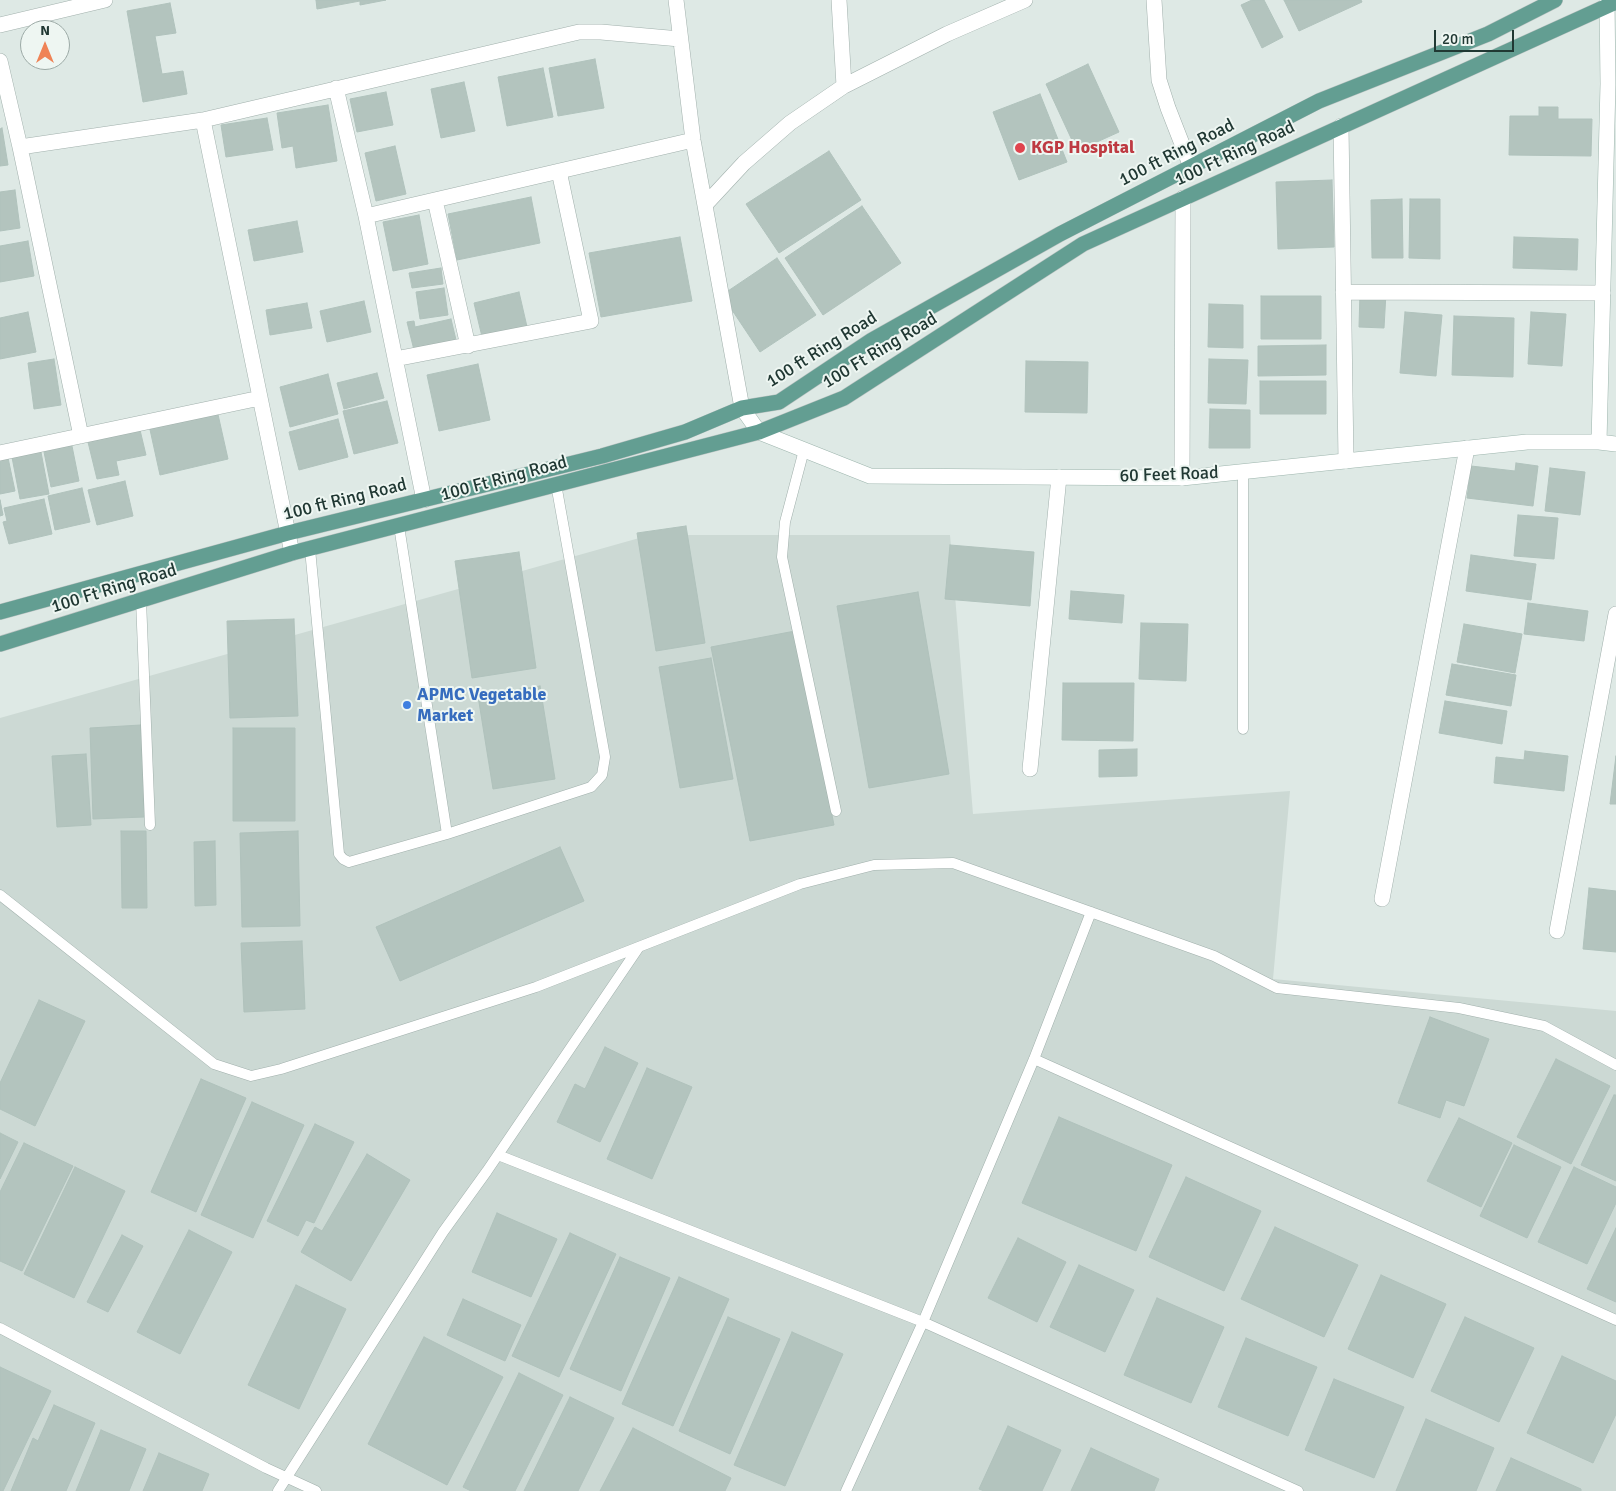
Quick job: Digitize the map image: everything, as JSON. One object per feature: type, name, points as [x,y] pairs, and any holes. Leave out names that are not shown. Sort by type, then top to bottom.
[{"type":"main road","name":"100 ft Ring Road","points":[[0,612],[288,534],[602,456],[685,432],[742,408],[779,402],[872,340],[1060,234],[1319,101],[1488,34],[1555,0]]},
{"type":"main road","name":"100 Ft Ring Road","points":[[0,644],[292,553],[759,432],[844,398],[1083,244],[1610,2]]},
{"type":"street","points":[[0,25],[70,4],[105,0]]},
{"type":"street","points":[[676,0],[693,140],[742,408],[759,432]]},
{"type":"street","points":[[839,0],[844,86]]},
{"type":"street","points":[[705,205],[744,163],[790,123],[844,86],[947,34],[1025,0]]},
{"type":"street","points":[[1154,0],[1160,80],[1168,108],[1191,168]]},
{"type":"street","points":[[1599,442],[1610,2]]},
{"type":"street","points":[[20,147],[203,120],[580,32],[680,39]]},
{"type":"street","points":[[0,61],[81,436]]},
{"type":"street","points":[[336,88],[366,216],[424,500]]},
{"type":"street","points":[[203,120],[292,553]]},
{"type":"street","points":[[1341,126],[1346,461]]},
{"type":"street","points":[[366,216],[693,140]]},
{"type":"street","points":[[395,359],[591,321],[559,171]]},
{"type":"street","points":[[1182,478],[1183,198]]},
{"type":"street","points":[[435,200],[468,346]]},
{"type":"street","points":[[1343,292],[1603,293]]},
{"type":"street","points":[[0,453],[260,398]]},
{"type":"street","name":"60 Feet Road","points":[[759,432],[870,476],[1182,478],[1527,442],[1599,442],[1616,444]]},
{"type":"street","points":[[1382,899],[1467,448]]},
{"type":"street","points":[[1030,769],[1059,477]]},
{"type":"street","points":[[1557,931],[1616,614]]},
{"type":"lane","points":[[804,450],[785,522],[782,557],[836,811]]},
{"type":"lane","points":[[1243,472],[1244,729]]},
{"type":"lane","points":[[310,549],[339,854],[349,862],[447,834],[591,786],[602,775],[605,757],[556,484]]},
{"type":"lane","points":[[398,526],[447,834]]},
{"type":"lane","points":[[142,600],[150,825]]},
{"type":"lane","points":[[0,895],[214,1064],[250,1076],[281,1069],[536,987],[800,884],[874,865],[953,863],[1214,956],[1277,988],[1459,1008],[1544,1026],[1616,1065]]},
{"type":"lane","points":[[846,1491],[923,1322],[1034,1059],[1091,912]]},
{"type":"lane","points":[[278,1491],[443,1232],[498,1155],[639,947]]},
{"type":"lane","points":[[1034,1059],[1616,1320]]},
{"type":"lane","points":[[498,1155],[923,1322],[1298,1491]]},
{"type":"lane","points":[[0,1328],[286,1478],[316,1491]]},
{"type":"shaded area","points":[[650,535],[950,535],[973,814],[1290,791],[1273,979],[1616,1011],[1616,1491],[0,1491],[0,718]]},
{"type":"building","points":[[316,0],[386,0],[360,5],[360,1],[317,9]]},
{"type":"building","points":[[1252,0],[1264,0],[1283,37],[1262,48],[1241,5]]},
{"type":"building","points":[[1284,0],[1361,0],[1362,2],[1299,31]]},
{"type":"building","points":[[170,3],[176,33],[155,36],[162,74],[183,71],[187,94],[143,102],[127,11]]},
{"type":"building","points":[[595,59],[604,108],[558,116],[549,68]]},
{"type":"building","points":[[1088,64],[1119,132],[1077,151],[1046,84]]},
{"type":"building","points":[[543,68],[553,117],[507,126],[498,77]]},
{"type":"building","points":[[464,82],[475,131],[441,138],[431,89]]},
{"type":"building","points":[[386,92],[393,125],[357,132],[350,99]]},
{"type":"building","points":[[1040,94],[1067,162],[1019,180],[993,112]]},
{"type":"building","points":[[328,105],[337,161],[296,168],[293,146],[282,148],[277,113]]},
{"type":"building","points":[[1539,107],[1558,107],[1558,119],[1592,119],[1591,156],[1509,155],[1510,116],[1539,116]]},
{"type":"building","points":[[267,118],[273,150],[226,157],[221,125]]},
{"type":"building","points":[[2,128],[8,165],[0,166],[0,129]]},
{"type":"building","points":[[395,146],[406,194],[376,201],[365,153]]},
{"type":"building","points":[[829,151],[861,200],[779,253],[746,204]]},
{"type":"building","points":[[1332,180],[1334,247],[1278,249],[1276,182]]},
{"type":"building","points":[[15,190],[20,228],[0,231],[0,192]]},
{"type":"building","points":[[531,197],[540,243],[457,260],[448,214]]},
{"type":"building","points":[[1402,199],[1403,258],[1372,258],[1371,200]]},
{"type":"building","points":[[1410,199],[1440,199],[1440,259],[1409,258]]},
{"type":"building","points":[[862,206],[901,263],[823,315],[785,258]]},
{"type":"building","points":[[419,215],[428,264],[393,271],[383,222]]},
{"type":"building","points":[[297,221],[303,252],[254,261],[248,230]]},
{"type":"building","points":[[680,237],[692,301],[601,317],[589,253]]},
{"type":"building","points":[[1514,237],[1578,239],[1577,270],[1513,268]]},
{"type":"building","points":[[28,241],[34,276],[0,282],[0,246]]},
{"type":"building","points":[[777,258],[816,315],[760,352],[722,295]]},
{"type":"building","points":[[441,268],[443,284],[412,288],[409,273]]},
{"type":"building","points":[[444,288],[448,315],[420,319],[416,292]]},
{"type":"building","points":[[519,292],[528,331],[483,341],[474,303]]},
{"type":"building","points":[[1360,292],[1386,293],[1384,328],[1359,327]]},
{"type":"building","points":[[1261,296],[1321,296],[1321,339],[1261,339]]},
{"type":"building","points":[[364,301],[371,332],[327,342],[320,311]]},
{"type":"building","points":[[307,303],[312,328],[270,335],[266,310]]},
{"type":"building","points":[[1209,304],[1243,305],[1243,348],[1208,347]]},
{"type":"building","points":[[28,312],[36,352],[0,359],[0,318]]},
{"type":"building","points":[[1405,312],[1442,315],[1436,376],[1400,373]]},
{"type":"building","points":[[1531,312],[1566,314],[1562,366],[1528,364]]},
{"type":"building","points":[[1454,316],[1514,318],[1513,377],[1452,375]]},
{"type":"building","points":[[451,319],[457,344],[415,354],[407,322],[414,321],[415,327]]},
{"type":"building","points":[[1326,345],[1326,375],[1258,376],[1258,346]]},
{"type":"building","points":[[54,359],[61,405],[34,409],[28,363]]},
{"type":"building","points":[[1209,359],[1248,360],[1246,404],[1208,403]]},
{"type":"building","points":[[1026,361],[1088,362],[1087,413],[1025,412]]},
{"type":"building","points":[[478,364],[490,420],[439,431],[427,375]]},
{"type":"building","points":[[377,373],[384,398],[344,409],[337,383]]},
{"type":"building","points":[[328,374],[338,414],[290,427],[280,387]]},
{"type":"building","points":[[1260,381],[1326,381],[1326,414],[1260,414]]},
{"type":"building","points":[[387,401],[398,443],[354,454],[343,411]]},
{"type":"building","points":[[1210,409],[1250,410],[1250,448],[1209,448]]},
{"type":"building","points":[[217,410],[228,459],[160,475],[149,425]]},
{"type":"building","points":[[338,419],[348,457],[299,470],[289,432]]},
{"type":"building","points":[[140,430],[146,455],[116,461],[119,475],[97,479],[88,442]]},
{"type":"building","points":[[71,441],[79,481],[51,487],[43,447]]},
{"type":"building","points":[[40,447],[49,494],[20,499],[11,452]]},
{"type":"building","points":[[7,453],[15,491],[0,494],[0,455]]},
{"type":"building","points":[[1516,463],[1538,466],[1533,506],[1467,498],[1471,466],[1515,471]]},
{"type":"building","points":[[1550,468],[1585,472],[1580,515],[1545,511]]},
{"type":"building","points":[[125,481],[133,516],[97,525],[88,490]]},
{"type":"building","points":[[82,488],[90,522],[55,530],[48,496]]},
{"type":"building","points":[[44,499],[52,534],[9,544],[3,522],[7,521],[4,508]]},
{"type":"building","points":[[0,500],[3,515],[0,516]]},
{"type":"building","points":[[1518,515],[1558,518],[1554,559],[1514,556]]},
{"type":"building","points":[[686,526],[705,643],[656,651],[637,533]]},
{"type":"building","points":[[950,545],[1034,552],[1030,606],[945,599]]},
{"type":"building","points":[[519,552],[536,668],[472,678],[455,561]]},
{"type":"building","points":[[1471,555],[1536,564],[1531,600],[1466,591]]},
{"type":"building","points":[[1071,591],[1124,595],[1122,623],[1069,619]]},
{"type":"building","points":[[918,592],[949,774],[869,788],[837,606]]},
{"type":"building","points":[[1528,603],[1588,611],[1584,641],[1524,634]]},
{"type":"building","points":[[294,619],[298,716],[230,718],[227,621]]},
{"type":"building","points":[[1141,623],[1188,624],[1186,681],[1139,679]]},
{"type":"building","points":[[1464,624],[1522,634],[1515,673],[1457,662]]},
{"type":"building","points":[[795,631],[834,825],[750,841],[711,647]]},
{"type":"building","points":[[711,658],[733,779],[680,788],[659,667]]},
{"type":"building","points":[[1452,664],[1516,675],[1511,706],[1446,695]]},
{"type":"building","points":[[1063,683],[1134,683],[1133,741],[1062,740]]},
{"type":"building","points":[[540,686],[555,779],[493,789],[478,696]]},
{"type":"building","points":[[1445,701],[1507,711],[1502,744],[1439,733]]},
{"type":"building","points":[[141,725],[144,817],[93,819],[90,728]]},
{"type":"building","points":[[233,728],[295,728],[295,821],[233,821]]},
{"type":"building","points":[[1137,749],[1137,776],[1099,777],[1099,750]]},
{"type":"building","points":[[1525,751],[1568,756],[1564,791],[1494,783],[1496,757],[1524,760]]},
{"type":"building","points":[[86,754],[91,825],[57,827],[52,756]]},
{"type":"building","points":[[1616,756],[1616,804],[1610,804]]},
{"type":"building","points":[[121,831],[146,831],[147,908],[122,908]]},
{"type":"building","points":[[298,831],[300,926],[242,927],[240,833]]},
{"type":"building","points":[[215,841],[216,905],[195,906],[194,842]]},
{"type":"building","points":[[560,847],[584,901],[400,981],[376,927]]},
{"type":"building","points":[[1589,888],[1616,891],[1616,952],[1583,949]]},
{"type":"building","points":[[302,941],[305,1009],[244,1012],[241,943]]},
{"type":"building","points":[[39,1000],[85,1021],[35,1126],[0,1109],[0,1083]]},
{"type":"building","points":[[1430,1017],[1489,1039],[1464,1106],[1446,1100],[1440,1118],[1398,1103]]},
{"type":"building","points":[[605,1047],[638,1063],[600,1142],[557,1122],[575,1084],[585,1089]]},
{"type":"building","points":[[1556,1059],[1610,1086],[1571,1164],[1517,1137]]},
{"type":"building","points":[[647,1068],[692,1087],[652,1179],[607,1159]]},
{"type":"building","points":[[201,1079],[246,1098],[196,1212],[151,1192]]},
{"type":"building","points":[[1614,1095],[1616,1095],[1616,1181],[1581,1165]]},
{"type":"building","points":[[252,1102],[304,1125],[253,1238],[201,1215]]},
{"type":"building","points":[[1059,1117],[1172,1165],[1136,1251],[1022,1203]]},
{"type":"building","points":[[1459,1118],[1512,1143],[1481,1207],[1427,1181]]},
{"type":"building","points":[[315,1124],[354,1142],[314,1223],[306,1220],[298,1236],[267,1221]]},
{"type":"building","points":[[0,1133],[18,1142],[0,1179]]},
{"type":"building","points":[[24,1143],[73,1166],[22,1271],[0,1261],[0,1192]]},
{"type":"building","points":[[1514,1145],[1561,1167],[1527,1238],[1480,1216]]},
{"type":"building","points":[[367,1154],[410,1180],[351,1281],[301,1252],[315,1227],[322,1231]]},
{"type":"building","points":[[75,1167],[125,1191],[74,1298],[24,1274]]},
{"type":"building","points":[[1574,1167],[1616,1187],[1616,1203],[1587,1264],[1538,1242]]},
{"type":"building","points":[[1186,1177],[1261,1211],[1224,1291],[1149,1257]]},
{"type":"building","points":[[497,1213],[557,1239],[531,1297],[472,1272]]},
{"type":"building","points":[[1275,1227],[1358,1265],[1324,1337],[1241,1299]]},
{"type":"building","points":[[1616,1228],[1616,1302],[1587,1289]]},
{"type":"building","points":[[189,1230],[232,1252],[180,1354],[137,1332]]},
{"type":"building","points":[[570,1233],[616,1254],[559,1377],[512,1356]]},
{"type":"building","points":[[122,1235],[143,1246],[108,1312],[87,1302]]},
{"type":"building","points":[[1018,1238],[1066,1262],[1037,1322],[988,1298]]},
{"type":"building","points":[[620,1257],[670,1278],[621,1391],[570,1369]]},
{"type":"building","points":[[1079,1265],[1134,1290],[1105,1352],[1050,1327]]},
{"type":"building","points":[[1381,1275],[1446,1304],[1413,1378],[1348,1349]]},
{"type":"building","points":[[679,1277],[729,1299],[673,1426],[622,1404]]},
{"type":"building","points":[[296,1285],[346,1309],[299,1409],[248,1385]]},
{"type":"building","points":[[1157,1298],[1224,1327],[1191,1403],[1124,1375]]},
{"type":"building","points":[[463,1299],[521,1325],[505,1361],[447,1335]]},
{"type":"building","points":[[728,1317],[780,1339],[730,1454],[679,1431]]},
{"type":"building","points":[[1465,1317],[1534,1348],[1499,1422],[1431,1391]]},
{"type":"building","points":[[792,1332],[843,1354],[785,1486],[734,1465]]},
{"type":"building","points":[[424,1337],[503,1377],[447,1485],[368,1444]]},
{"type":"building","points":[[1246,1338],[1317,1367],[1288,1436],[1218,1407]]},
{"type":"building","points":[[1562,1356],[1616,1381],[1616,1414],[1593,1463],[1527,1433]]},
{"type":"building","points":[[0,1367],[51,1391],[3,1491],[0,1491]]},
{"type":"building","points":[[519,1373],[563,1395],[515,1491],[471,1491],[463,1487]]},
{"type":"building","points":[[1334,1379],[1404,1407],[1374,1478],[1305,1450]]},
{"type":"building","points":[[570,1397],[614,1418],[578,1491],[524,1491]]},
{"type":"building","points":[[54,1405],[95,1423],[66,1491],[11,1491],[33,1438],[38,1441]]},
{"type":"building","points":[[1426,1419],[1494,1448],[1476,1491],[1396,1491]]},
{"type":"building","points":[[1008,1426],[1061,1450],[1042,1491],[984,1491],[979,1489]]},
{"type":"building","points":[[633,1428],[731,1478],[725,1491],[600,1491]]},
{"type":"building","points":[[101,1430],[146,1449],[129,1491],[76,1491]]},
{"type":"building","points":[[1091,1448],[1159,1479],[1154,1491],[1071,1491]]},
{"type":"building","points":[[159,1453],[209,1474],[202,1491],[143,1491]]},
{"type":"building","points":[[1511,1458],[1581,1489],[1581,1491],[1496,1491]]},
{"type":"place","name":"KGP Hospital","points":[[1020,148]]},
{"type":"place","name":"APMC Vegetable Market","points":[[407,705]]}]
